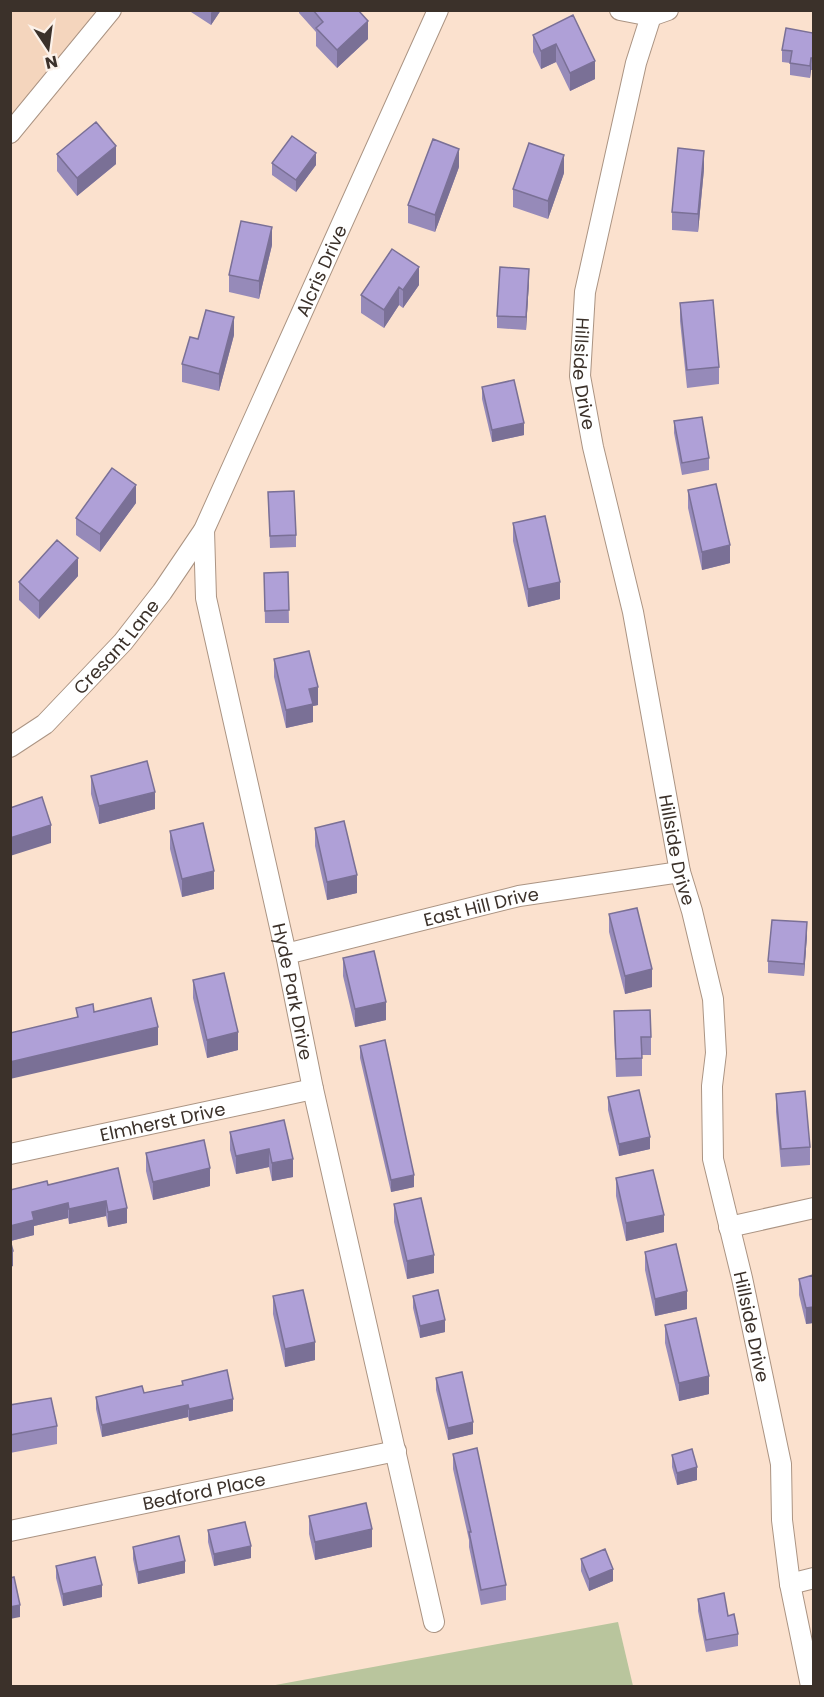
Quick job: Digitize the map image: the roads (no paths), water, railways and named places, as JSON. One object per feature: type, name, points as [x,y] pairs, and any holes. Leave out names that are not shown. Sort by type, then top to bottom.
[{"type":"street","points":[[10,133],[111,10]]},
{"type":"street","name":"Alcris Drive","points":[[204,530],[438,10]]},
{"type":"street","points":[[620,10],[659,13]]},
{"type":"street","name":"Hillside Drive","points":[[659,13],[636,63],[585,292],[580,376],[593,447],[633,612],[680,872],[692,911],[713,999],[716,1053],[712,1086],[713,1159],[742,1278],[781,1464],[782,1520],[790,1584],[811,1686]]},
{"type":"street","name":"Cresant Lane","points":[[10,747],[45,724],[123,642],[162,592],[204,530]]},
{"type":"street","name":"Hyde Park Drive","points":[[204,530],[206,598],[286,954],[313,1089],[434,1622]]},
{"type":"street","name":"East Hill Drive","points":[[286,954],[519,896],[680,872]]},
{"type":"street","name":"Elmherst Drive","points":[[10,1154],[313,1089]]},
{"type":"street","points":[[729,1227],[813,1208]]},
{"type":"street","name":"Bedford Place","points":[[10,1531],[396,1451]]},
{"type":"street","points":[[790,1584],[813,1578]]}]
